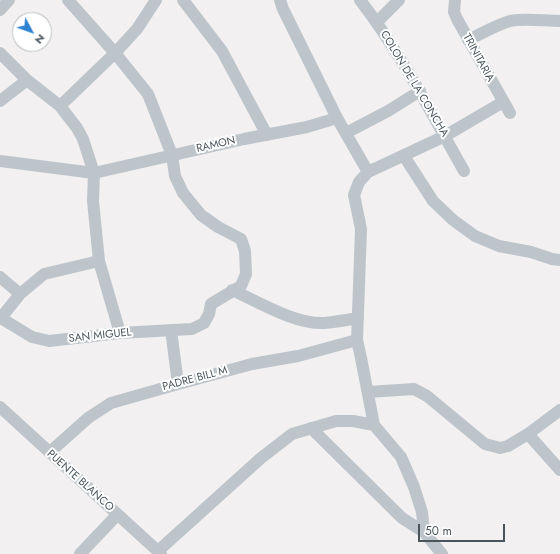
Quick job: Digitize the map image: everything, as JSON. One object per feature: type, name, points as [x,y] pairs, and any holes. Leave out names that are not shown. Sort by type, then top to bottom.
[{"type":"street","points":[[0,10],[9,0]]},
{"type":"street","points":[[68,0],[115,53],[148,94],[172,155],[175,176],[183,193],[201,215],[218,227],[241,239],[245,251],[246,274],[241,286],[232,290]]},
{"type":"street","points":[[60,106],[115,53],[137,28],[156,0]]},
{"type":"street","points":[[183,0],[222,51],[267,134]]},
{"type":"street","points":[[280,0],[283,10],[337,118],[368,172]]},
{"type":"street","name":"COLON DE LA CONCHA","points":[[360,0],[377,22],[420,91],[464,171]]},
{"type":"street","points":[[377,22],[399,0]]},
{"type":"street","name":"TRINITARIA","points":[[455,0],[454,12],[468,40],[510,113]]},
{"type":"street","points":[[468,40],[503,23],[512,21],[560,21]]},
{"type":"street","points":[[0,53],[27,80],[60,106],[77,128],[83,139],[94,173],[93,202],[99,261],[120,333]]},
{"type":"street","points":[[0,101],[27,80]]},
{"type":"street","points":[[346,133],[388,111],[420,91]]},
{"type":"street","points":[[424,532],[422,512],[414,487],[401,457],[374,425],[357,340],[361,229],[354,195],[358,182],[368,172],[445,136],[503,102]]},
{"type":"street","name":"RAMON","points":[[94,173],[267,134],[307,127],[337,118]]},
{"type":"street","points":[[404,156],[433,201],[453,220],[475,236],[499,246],[531,252],[560,260]]},
{"type":"street","points":[[0,161],[94,173]]},
{"type":"street","points":[[0,319],[20,294],[44,274],[99,261]]},
{"type":"street","points":[[0,277],[20,294]]},
{"type":"street","points":[[232,290],[285,314],[303,320],[323,323],[358,318]]},
{"type":"street","name":"SAN MIGUEL","points":[[0,319],[32,337],[49,341],[120,333],[192,329],[204,323],[209,314],[211,304],[232,290]]},
{"type":"street","points":[[171,330],[178,384]]},
{"type":"street","name":"PADRE BILL M","points":[[50,452],[88,418],[111,403],[252,364],[298,356],[357,340]]},
{"type":"street","points":[[368,392],[414,389],[427,396],[485,444],[500,448],[508,446],[528,434],[560,410]]},
{"type":"street","name":"PUENTE BLANCO","points":[[1,410],[50,452],[159,553]]},
{"type":"street","points":[[159,553],[261,458],[292,434],[336,421],[353,421],[374,425]]},
{"type":"street","points":[[311,428],[402,518],[424,532],[442,554]]},
{"type":"street","points":[[528,434],[560,470]]},
{"type":"street","points":[[80,554],[117,514]]}]
